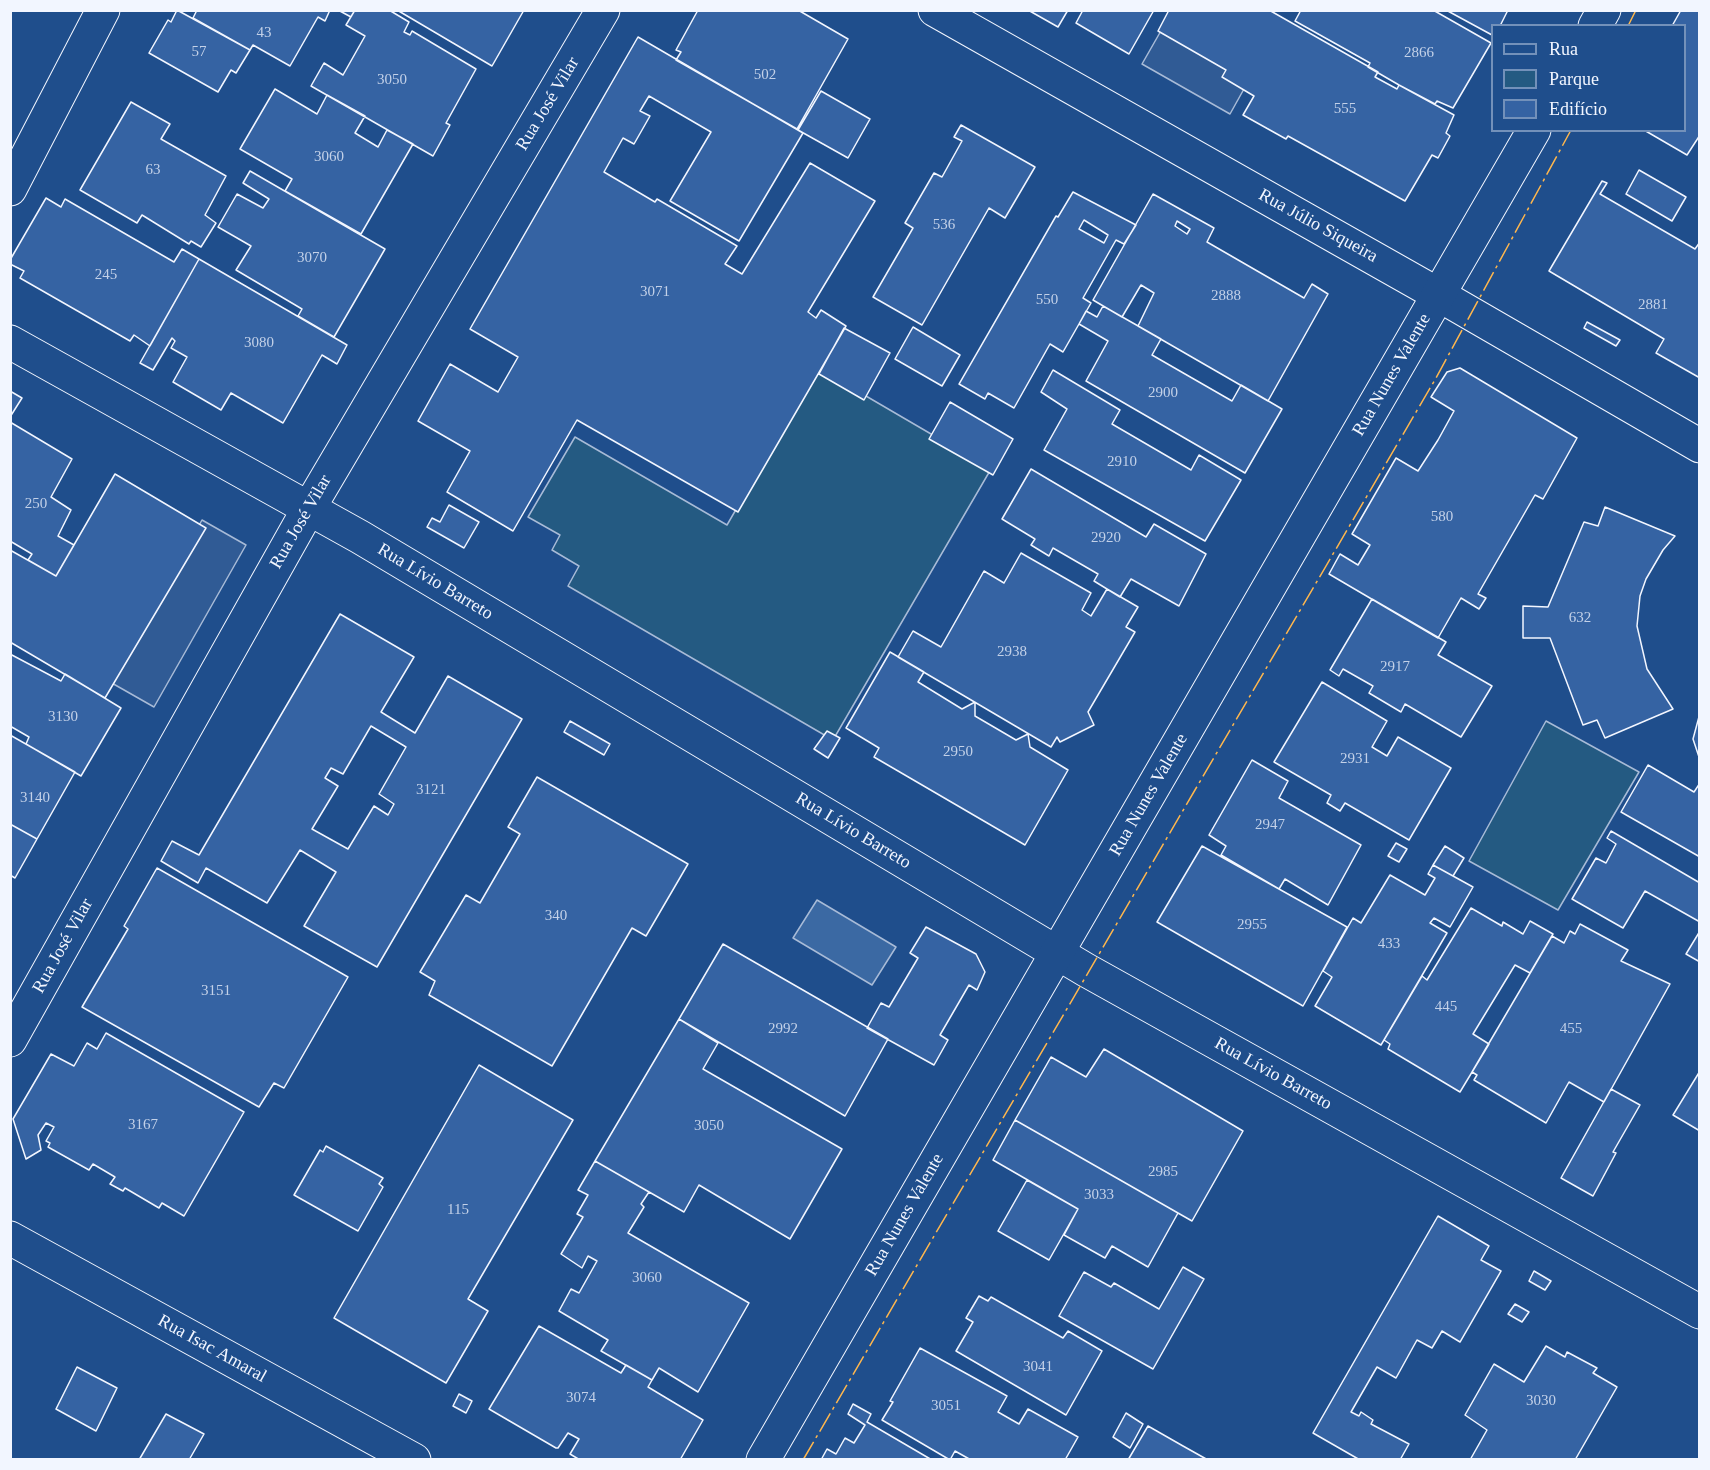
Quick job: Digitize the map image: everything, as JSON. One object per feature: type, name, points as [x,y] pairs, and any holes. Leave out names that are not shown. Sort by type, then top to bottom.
[{"type":"street","points":[[10,189],[103,10]]},
{"type":"street","name":"Rua José Vilar","points":[[10,1040],[309,508],[603,10]]},
{"type":"street","name":"Rua Júlio Siqueira","points":[[935,10],[1439,295],[1700,446]]},
{"type":"street","points":[[1596,24],[1604,10]]},
{"type":"street","name":"Rua Nunes Valente","points":[[763,1460],[1533,132]]},
{"type":"street","name":"Rua Lívio Barreto","points":[[10,342],[309,508],[1057,953],[1700,1312]]},
{"type":"street","name":"Rua Isac Amaral","points":[[10,1238],[414,1460]]},
{"type":"green space","points":[[818,368],[991,469],[833,740],[568,586],[579,566],[552,550],[560,535],[528,517],[575,437],[727,525]]},
{"type":"green space","points":[[1546,721],[1639,772],[1558,910],[1469,861]]},
{"type":"shaded area","points":[[1166,22],[1254,71],[1230,114],[1142,64]]},
{"type":"shaded area","points":[[202,520],[246,545],[154,707],[110,682]]},
{"type":"shaded area","points":[[817,900],[896,947],[872,985],[793,938]]},
{"type":"building","points":[[177,10],[250,50],[236,73],[231,70],[218,92],[149,53],[168,20],[171,22]]},
{"type":"building","points":[[197,10],[330,10],[325,21],[318,17],[290,66],[253,45],[250,50],[193,18]]},
{"type":"building","points":[[338,10],[355,10],[351,17]]},
{"type":"building","points":[[355,10],[389,10],[409,22],[404,32],[410,35],[412,31],[476,69],[446,123],[450,125],[433,156],[311,86],[324,63],[343,75],[365,36],[346,25]]},
{"type":"building","points":[[397,10],[524,10],[492,66]]},
{"type":"building","points":[[698,10],[798,10],[848,39],[797,129],[676,60],[681,52],[676,50]]},
{"type":"building","points":[[1028,10],[1068,10],[1058,27]]},
{"type":"building","points":[[1083,10],[1154,10],[1129,54],[1076,23]]},
{"type":"building","points":[[1169,10],[1269,10],[1378,72],[1375,77],[1397,89],[1399,85],[1454,115],[1446,133],[1450,136],[1438,158],[1432,155],[1405,201],[1288,136],[1286,139],[1243,115],[1254,96],[1222,77],[1226,70],[1158,31]]},
{"type":"building","points":[[1301,10],[1433,10],[1491,43],[1453,108],[1437,101],[1435,104],[1399,85],[1368,67],[1370,63],[1295,21]]},
{"type":"building","points":[[1446,10],[1508,10],[1501,24],[1491,24],[1491,34]]},
{"type":"building","points":[[1681,10],[1700,10],[1700,135],[1687,155],[1647,132],[1686,132],[1686,24],[1673,24]]},
{"type":"building","points":[[638,37],[803,133],[739,241],[670,201],[711,132],[649,96],[640,111],[650,116],[634,144],[623,138],[604,172],[655,202],[657,199],[737,246],[725,264],[742,274],[810,163],[875,201],[808,312],[816,318],[821,310],[846,326],[738,512],[577,420],[513,531],[447,492],[470,451],[418,421],[450,364],[498,392],[518,357],[470,329]]},
{"type":"building","points":[[275,89],[317,114],[327,95],[365,116],[355,133],[378,147],[387,130],[413,144],[361,234],[285,191],[292,179],[240,149]]},
{"type":"building","points":[[821,91],[870,119],[848,158],[798,130]]},
{"type":"building","points":[[131,102],[170,124],[161,139],[226,176],[205,215],[216,223],[201,247],[191,241],[189,244],[142,215],[137,223],[80,190]]},
{"type":"building","points":[[961,125],[1035,167],[1005,218],[989,208],[922,325],[873,297],[913,228],[905,223],[934,173],[942,177],[962,141],[954,137]]},
{"type":"building","points":[[1639,170],[1686,197],[1672,221],[1626,194]]},
{"type":"building","points":[[250,171],[385,249],[334,337],[298,316],[302,309],[236,270],[251,246],[218,227],[237,194],[263,208],[269,199],[243,183]]},
{"type":"building","points":[[1602,181],[1607,183],[1600,194],[1695,249],[1700,242],[1700,378],[1656,353],[1664,339],[1549,271]]},
{"type":"building","points":[[1073,192],[1136,225],[1124,244],[1116,240],[1083,298],[1091,303],[1063,352],[1050,344],[1014,408],[988,393],[985,399],[959,384],[1056,216],[1058,217]],"holes":[[[1084,220],[1108,235],[1104,243],[1079,229]]]},
{"type":"building","points":[[1153,194],[1214,228],[1207,242],[1304,298],[1312,284],[1328,294],[1268,401],[1138,326],[1154,293],[1141,285],[1122,317],[1093,300]],"holes":[[[1177,221],[1190,229],[1187,234],[1175,226]]]},
{"type":"building","points":[[46,198],[61,207],[65,199],[174,262],[182,249],[199,259],[150,346],[134,335],[130,341],[20,278],[24,271],[10,264],[10,260]]},
{"type":"building","points":[[199,259],[347,345],[337,364],[322,355],[283,423],[231,393],[221,410],[173,382],[187,357],[171,348],[175,341],[172,338],[153,370],[140,363]]},
{"type":"building","points":[[1103,306],[1161,339],[1152,355],[1232,401],[1241,385],[1282,409],[1245,473],[1086,381],[1108,341],[1079,324],[1086,311],[1097,317]]},
{"type":"building","points":[[1587,322],[1620,340],[1616,346],[1584,328]]},
{"type":"building","points":[[913,327],[960,355],[942,386],[895,359]]},
{"type":"building","points":[[844,328],[890,353],[864,400],[819,374]]},
{"type":"building","points":[[1460,368],[1577,438],[1543,499],[1535,495],[1478,594],[1486,598],[1479,609],[1461,598],[1438,638],[1329,574],[1340,554],[1358,565],[1370,545],[1352,534],[1396,458],[1418,471],[1438,440],[1454,411],[1431,397],[1447,372]]},
{"type":"building","points":[[1053,370],[1120,410],[1112,424],[1191,470],[1199,455],[1241,480],[1205,541],[1044,450],[1067,409],[1041,392]]},
{"type":"building","points":[[10,391],[22,398],[10,417]]},
{"type":"building","points":[[950,402],[1013,439],[993,475],[929,439]]},
{"type":"building","points":[[10,422],[72,459],[51,497],[71,510],[58,536],[74,545],[56,576],[28,560],[32,554],[10,541]]},
{"type":"building","points":[[1031,469],[1146,537],[1154,524],[1206,554],[1179,606],[1131,579],[1120,597],[1094,581],[1098,574],[1053,548],[1049,556],[1031,545],[1035,539],[1002,519]]},
{"type":"building","points":[[115,474],[206,528],[105,698],[10,642],[10,550],[56,576]]},
{"type":"building","points":[[449,505],[479,522],[464,548],[427,527],[432,518],[440,522]]},
{"type":"building","points":[[1605,507],[1675,536],[1663,550],[1646,579],[1640,596],[1637,626],[1647,669],[1673,709],[1605,738],[1597,720],[1583,725],[1550,638],[1523,638],[1523,606],[1548,607],[1584,522],[1598,526]]},
{"type":"building","points":[[1021,553],[1091,593],[1082,610],[1091,616],[1107,589],[1138,607],[1126,627],[1135,632],[1088,712],[1094,725],[1060,742],[1057,737],[1051,747],[898,657],[913,631],[941,647],[984,571],[1004,583]]},
{"type":"building","points":[[1372,599],[1446,642],[1438,655],[1492,686],[1461,737],[1405,704],[1401,712],[1369,693],[1373,686],[1343,669],[1339,676],[1330,670]]},
{"type":"building","points":[[340,614],[414,657],[381,712],[415,733],[448,676],[522,719],[377,967],[304,926],[336,872],[300,850],[267,903],[206,868],[198,883],[161,861],[172,841],[199,855]],"holes":[[[371,726],[406,747],[379,794],[394,804],[388,815],[374,806],[348,849],[312,829],[338,786],[325,778],[331,768],[343,774]]]},
{"type":"building","points":[[890,652],[924,672],[918,682],[962,709],[975,702],[975,716],[1016,740],[1028,734],[1030,747],[1068,770],[1025,845],[874,757],[879,748],[846,728]]},
{"type":"building","points":[[10,654],[61,681],[65,674],[121,708],[81,776],[26,744],[29,737],[10,726]]},
{"type":"building","points":[[1322,682],[1387,721],[1372,747],[1387,756],[1398,737],[1451,768],[1409,840],[1345,803],[1340,811],[1327,803],[1331,795],[1274,762]]},
{"type":"building","points":[[1700,713],[1700,760],[1693,739]]},
{"type":"building","points":[[570,721],[610,744],[604,755],[564,732]]},
{"type":"building","points":[[827,731],[840,738],[828,758],[814,749]]},
{"type":"building","points":[[10,735],[75,772],[37,839],[10,824]]},
{"type":"building","points":[[1252,760],[1288,781],[1279,798],[1361,845],[1328,905],[1285,879],[1279,889],[1221,855],[1226,846],[1209,835]]},
{"type":"building","points":[[1648,765],[1694,792],[1700,783],[1700,857],[1621,812]]},
{"type":"building","points":[[537,777],[688,864],[646,936],[632,928],[552,1066],[429,995],[435,981],[420,972],[466,895],[480,903],[520,834],[508,827]]},
{"type":"building","points":[[10,824],[37,839],[15,878],[10,875]]},
{"type":"building","points":[[1611,831],[1700,883],[1700,922],[1645,891],[1623,928],[1572,899],[1596,858],[1606,863],[1616,844],[1607,838]]},
{"type":"building","points":[[1396,843],[1407,849],[1399,862],[1388,856]]},
{"type":"building","points":[[1202,846],[1347,927],[1303,1006],[1157,922]]},
{"type":"building","points":[[1445,846],[1464,858],[1453,876],[1433,865]]},
{"type":"building","points":[[1433,865],[1473,887],[1450,927],[1434,918],[1430,923],[1447,933],[1381,1045],[1315,1006],[1332,977],[1323,971],[1353,918],[1361,923],[1390,875],[1425,895],[1435,878],[1428,874]]},
{"type":"building","points":[[157,868],[348,977],[284,1088],[274,1083],[259,1107],[82,1007],[128,929],[124,926]]},
{"type":"building","points":[[1471,908],[1502,926],[1503,922],[1523,934],[1530,921],[1553,934],[1530,973],[1515,965],[1473,1034],[1489,1044],[1460,1092],[1388,1049],[1390,1044],[1384,1040],[1422,976],[1427,980]]},
{"type":"building","points":[[1580,924],[1628,950],[1621,961],[1670,984],[1604,1102],[1569,1082],[1546,1123],[1474,1080],[1477,1075],[1472,1072],[1552,936],[1564,943],[1570,931],[1575,934]]},
{"type":"building","points":[[926,927],[976,954],[985,972],[977,990],[969,985],[940,1035],[948,1040],[934,1065],[867,1028],[881,1003],[889,1007],[918,958],[910,953]]},
{"type":"building","points":[[1700,931],[1700,962],[1686,954]]},
{"type":"building","points":[[723,944],[888,1039],[845,1116],[679,1019]]},
{"type":"building","points":[[679,1019],[718,1043],[703,1069],[842,1149],[790,1239],[699,1185],[684,1212],[595,1161]]},
{"type":"building","points":[[106,1033],[244,1112],[184,1216],[162,1203],[159,1208],[125,1188],[123,1191],[110,1184],[115,1177],[93,1164],[89,1170],[48,1147],[50,1143],[46,1141],[54,1127],[46,1123],[38,1135],[41,1150],[26,1159],[13,1119],[51,1054],[74,1066],[87,1043],[97,1049]]},
{"type":"building","points":[[1104,1049],[1243,1131],[1192,1221],[1015,1120],[1051,1057],[1086,1077]]},
{"type":"building","points":[[479,1065],[573,1120],[468,1299],[488,1311],[446,1383],[334,1318]]},
{"type":"building","points":[[1700,1071],[1700,1131],[1673,1115]]},
{"type":"building","points":[[1611,1089],[1640,1105],[1613,1152],[1616,1153],[1593,1196],[1561,1178]]},
{"type":"building","points":[[1015,1120],[1178,1213],[1148,1267],[1112,1246],[1105,1258],[1064,1235],[1078,1209],[993,1160]]},
{"type":"building","points":[[326,1146],[383,1178],[379,1184],[383,1187],[358,1231],[294,1195],[320,1150],[323,1152]]},
{"type":"building","points":[[595,1161],[649,1192],[641,1204],[644,1207],[628,1233],[749,1303],[698,1392],[659,1368],[652,1380],[601,1351],[608,1340],[559,1311],[571,1289],[579,1293],[597,1261],[588,1256],[582,1268],[561,1254],[583,1217],[577,1214],[588,1195],[578,1190]]},
{"type":"building","points":[[1027,1180],[1078,1209],[1049,1260],[998,1231]]},
{"type":"building","points":[[1438,1216],[1489,1246],[1481,1260],[1501,1271],[1460,1342],[1442,1331],[1432,1348],[1417,1340],[1396,1378],[1377,1367],[1351,1412],[1359,1416],[1361,1412],[1373,1420],[1371,1424],[1409,1444],[1400,1460],[1360,1460],[1313,1433]]},
{"type":"building","points":[[1183,1267],[1204,1279],[1153,1369],[1059,1316],[1084,1272],[1111,1287],[1114,1283],[1159,1309]]},
{"type":"building","points":[[1534,1271],[1551,1281],[1545,1290],[1529,1281]]},
{"type":"building","points":[[979,1296],[988,1301],[991,1297],[1063,1338],[1068,1331],[1102,1351],[1066,1415],[956,1351],[973,1322],[966,1318]]},
{"type":"building","points":[[1515,1304],[1529,1312],[1522,1322],[1508,1314]]},
{"type":"building","points":[[539,1326],[621,1373],[626,1365],[652,1380],[648,1387],[703,1420],[680,1460],[580,1460],[570,1454],[579,1439],[568,1433],[556,1448],[489,1409]]},
{"type":"building","points":[[1546,1346],[1565,1357],[1567,1352],[1597,1368],[1593,1373],[1617,1387],[1575,1460],[1470,1460],[1487,1430],[1465,1415],[1494,1364],[1524,1382]]},
{"type":"building","points":[[920,1348],[1007,1396],[998,1412],[1019,1424],[1028,1409],[1078,1437],[1065,1460],[971,1460],[955,1451],[950,1460],[882,1420]]},
{"type":"building","points":[[77,1367],[117,1388],[96,1431],[56,1409]]},
{"type":"building","points":[[459,1394],[472,1401],[466,1413],[453,1406]]},
{"type":"building","points":[[853,1404],[871,1414],[867,1422],[932,1460],[821,1460],[827,1449],[836,1454],[845,1438],[854,1443],[865,1425],[848,1414]]},
{"type":"building","points":[[1126,1413],[1143,1424],[1130,1448],[1113,1437]]},
{"type":"building","points":[[166,1414],[204,1434],[189,1460],[139,1460]]},
{"type":"building","points":[[1148,1426],[1183,1446],[1208,1460],[1128,1460]]},
{"type":"power","points":[[1629,24],[1636,10]]},
{"type":"power","points":[[803,1460],[1436,378],[1570,132]]}]
